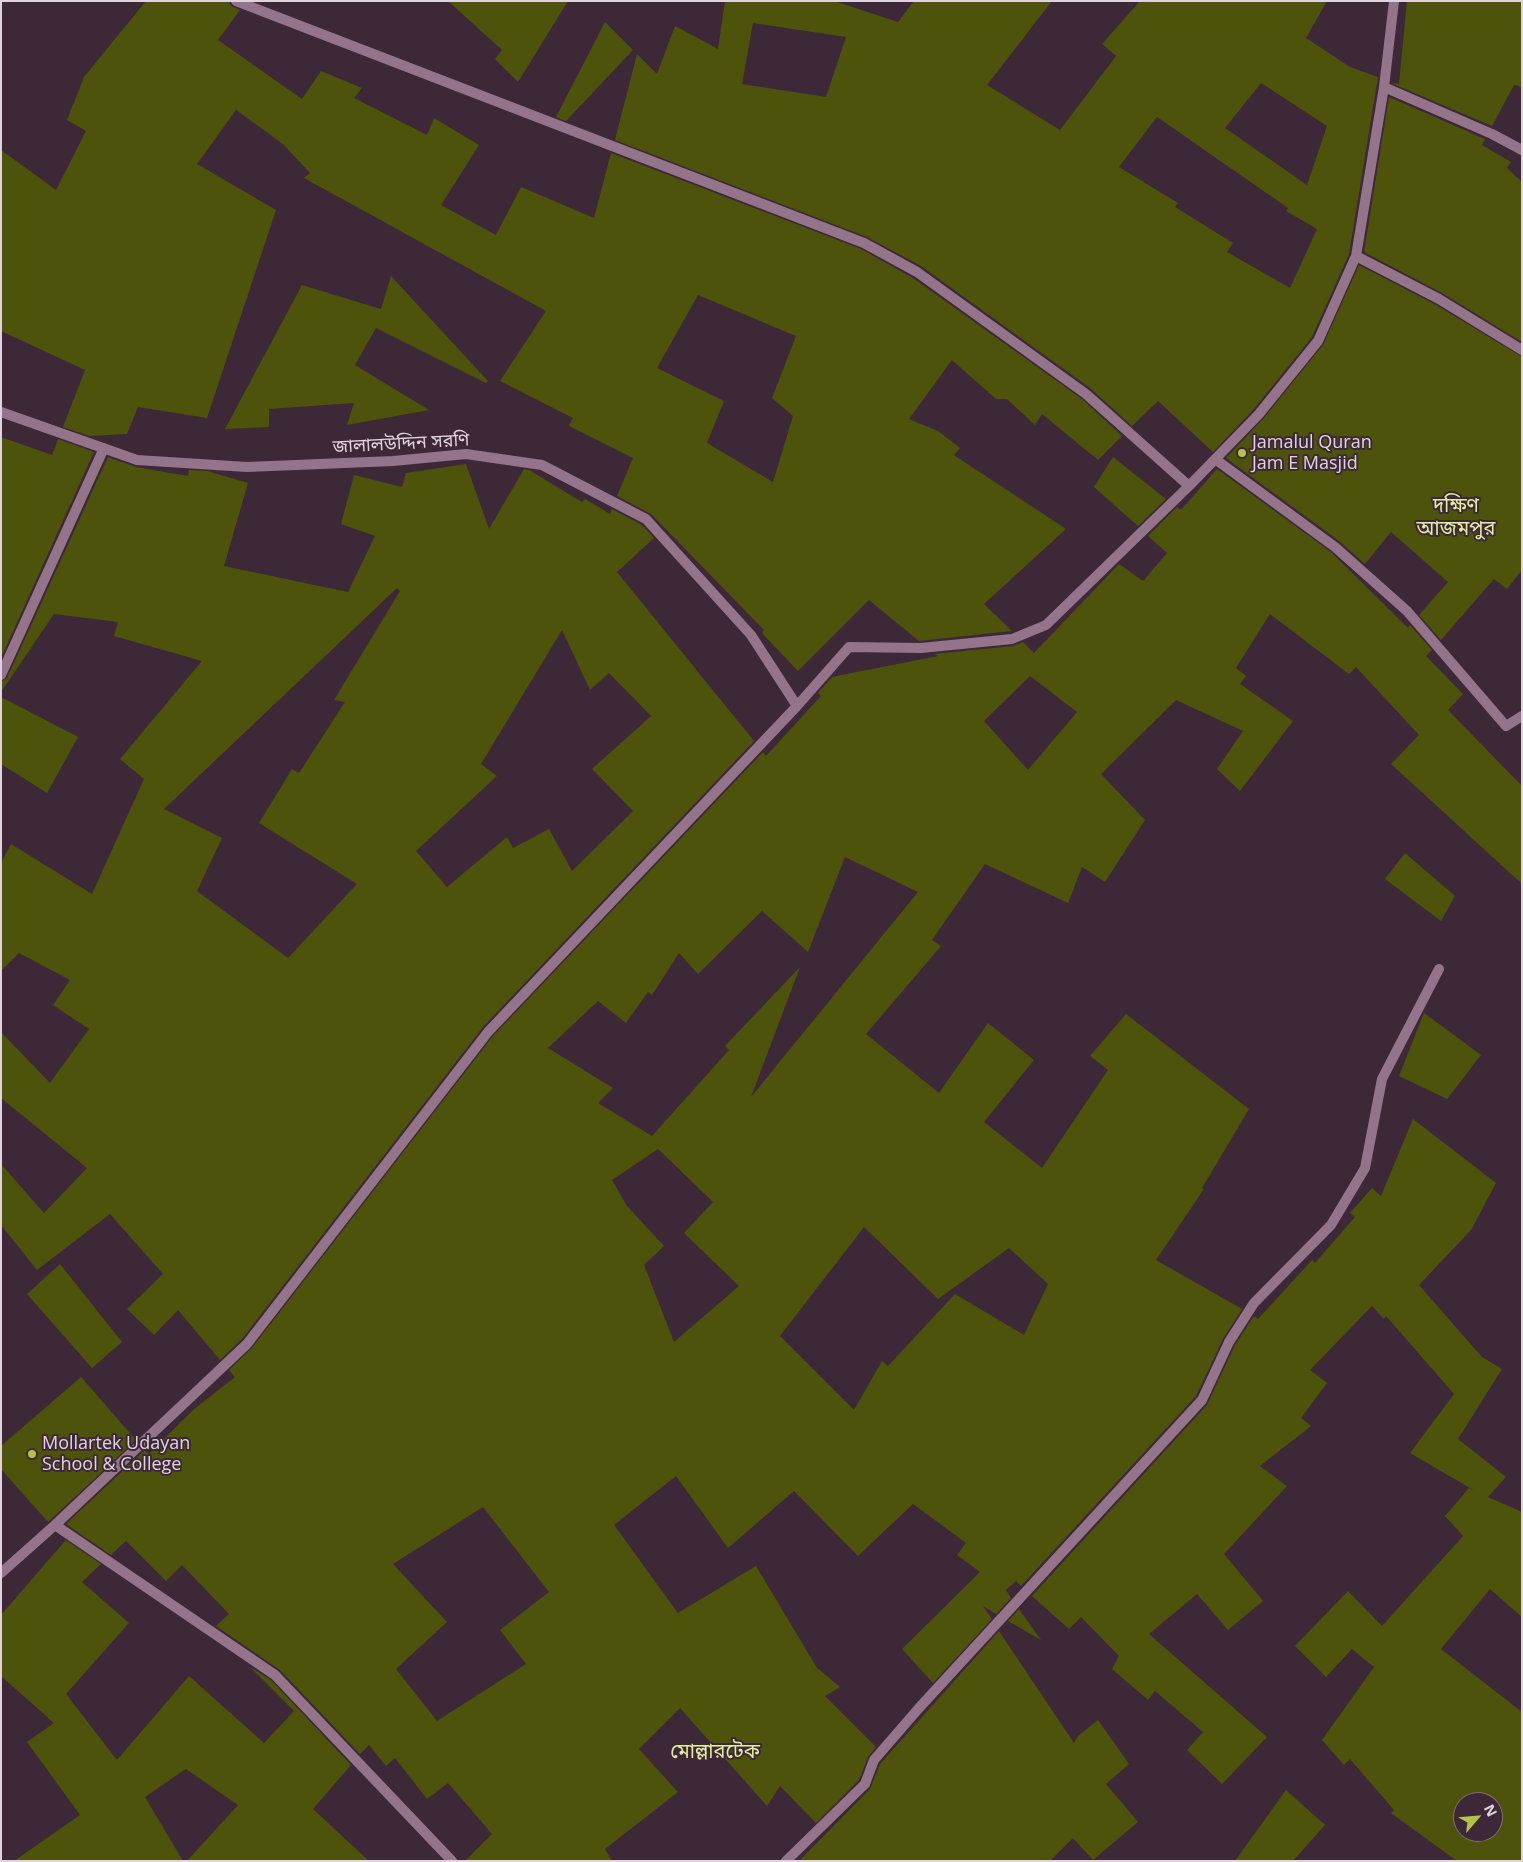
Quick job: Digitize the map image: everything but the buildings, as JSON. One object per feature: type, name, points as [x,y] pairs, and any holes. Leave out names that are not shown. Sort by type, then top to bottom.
[{"type":"street","points":[[236,1],[864,243],[917,272],[1086,394],[1189,486]]},
{"type":"street","points":[[1,1573],[56,1525],[247,1344],[488,1032],[797,706],[848,647],[921,648],[1012,640],[1046,624],[1189,486],[1259,414],[1318,341],[1356,256],[1384,87],[1394,1]]},
{"type":"street","points":[[1384,87],[1492,134],[1522,150]]},
{"type":"street","points":[[1356,256],[1439,299],[1522,350]]},
{"type":"street","name":"জালালউদ্দিন সরণি","points":[[1,412],[137,460],[247,467],[393,461],[466,454],[542,465],[646,518],[751,635],[797,706]]},
{"type":"street","points":[[1,675],[104,448]]},
{"type":"street","points":[[1215,459],[1334,548],[1408,611],[1506,726],[1522,716]]},
{"type":"street","points":[[786,1861],[865,1784],[874,1760],[919,1708],[1202,1400],[1229,1342],[1254,1303],[1331,1225],[1365,1168],[1382,1079],[1438,969]]},
{"type":"street","points":[[56,1525],[275,1674],[452,1861]]},
{"type":"place","name":"Jamalul Quran Jam E Masjid","points":[[1242,453]]},
{"type":"place","name":"Mollartek Udayan School & College","points":[[32,1454]]},
{"type":"district","name":"দক্ষিণ আজমপুর","points":[[1456,518]]},
{"type":"district","name":"মোল্লারটেক","points":[[715,1752]]}]
